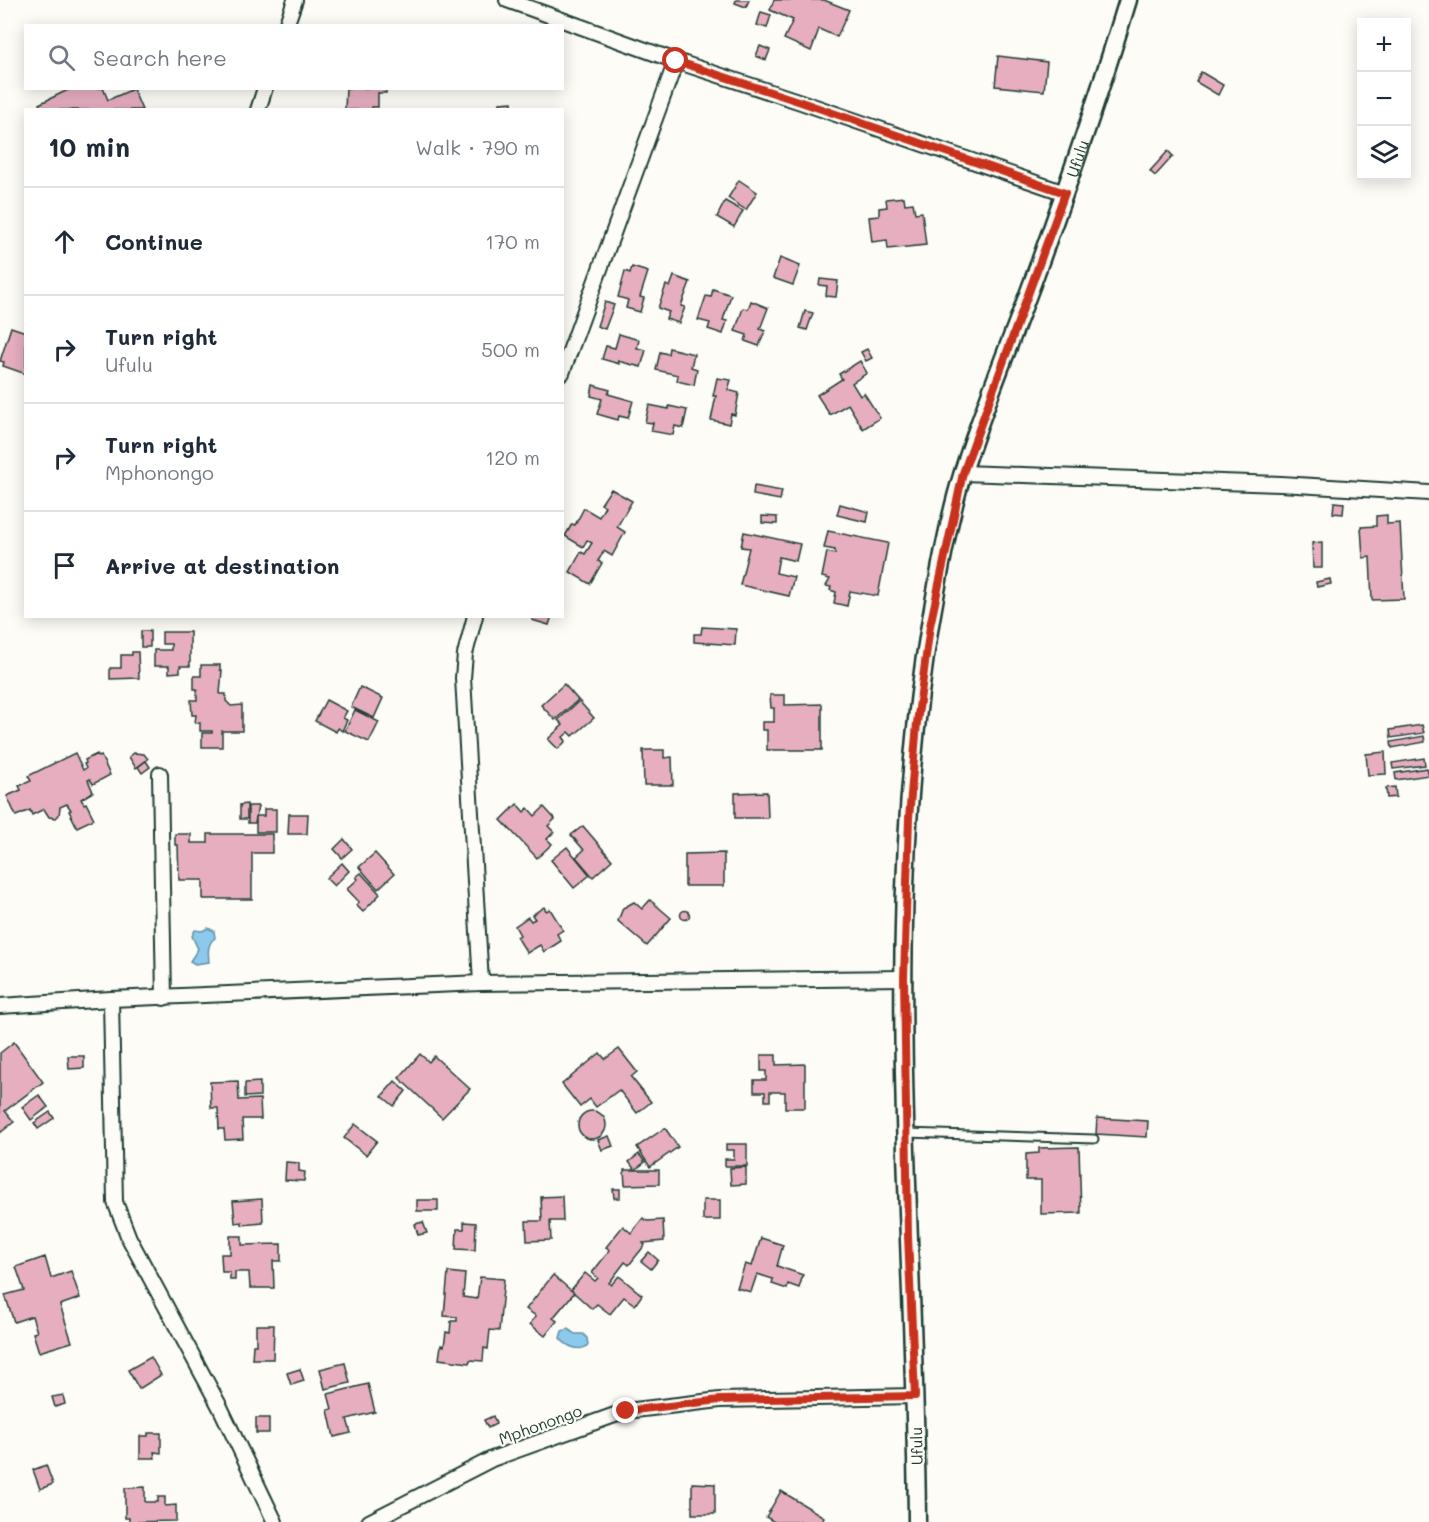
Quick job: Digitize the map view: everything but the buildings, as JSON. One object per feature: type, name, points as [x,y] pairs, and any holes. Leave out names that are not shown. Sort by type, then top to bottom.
[{"type":"street","points":[[287,24],[295,0]]},
{"type":"street","points":[[507,0],[676,61],[1065,193]]},
{"type":"street","name":"Ufulu","points":[[917,1522],[915,1396],[908,1236],[904,978],[909,818],[917,723],[930,626],[963,473],[1065,193],[1128,0]]},
{"type":"street","points":[[564,368],[676,61]]},
{"type":"street","points":[[259,108],[264,90]]},
{"type":"street","points":[[963,473],[1281,484],[1429,494]]},
{"type":"street","points":[[474,618],[465,654],[463,678],[481,983]]},
{"type":"street","points":[[160,774],[164,998]]},
{"type":"street","points":[[0,1006],[481,983],[904,978]]},
{"type":"street","points":[[111,999],[115,1202],[129,1238],[220,1407],[275,1522]]},
{"type":"street","name":"Mphonongo","points":[[369,1522],[492,1459],[626,1411],[720,1400],[915,1396]]},
{"type":"lane","points":[[906,1132],[1094,1139]]},
{"type":"water","points":[[208,928],[214,931],[215,938],[209,946],[209,962],[195,964],[190,961],[198,949],[192,936],[195,930],[202,931]]},
{"type":"water","points":[[568,1329],[575,1334],[583,1334],[587,1338],[588,1345],[573,1348],[566,1344],[560,1338],[562,1331]]},
{"type":"route","points":[[626,1411],[720,1400],[915,1396],[908,1236],[904,978],[909,818],[917,723],[930,626],[963,473],[1065,193],[676,61]]}]
